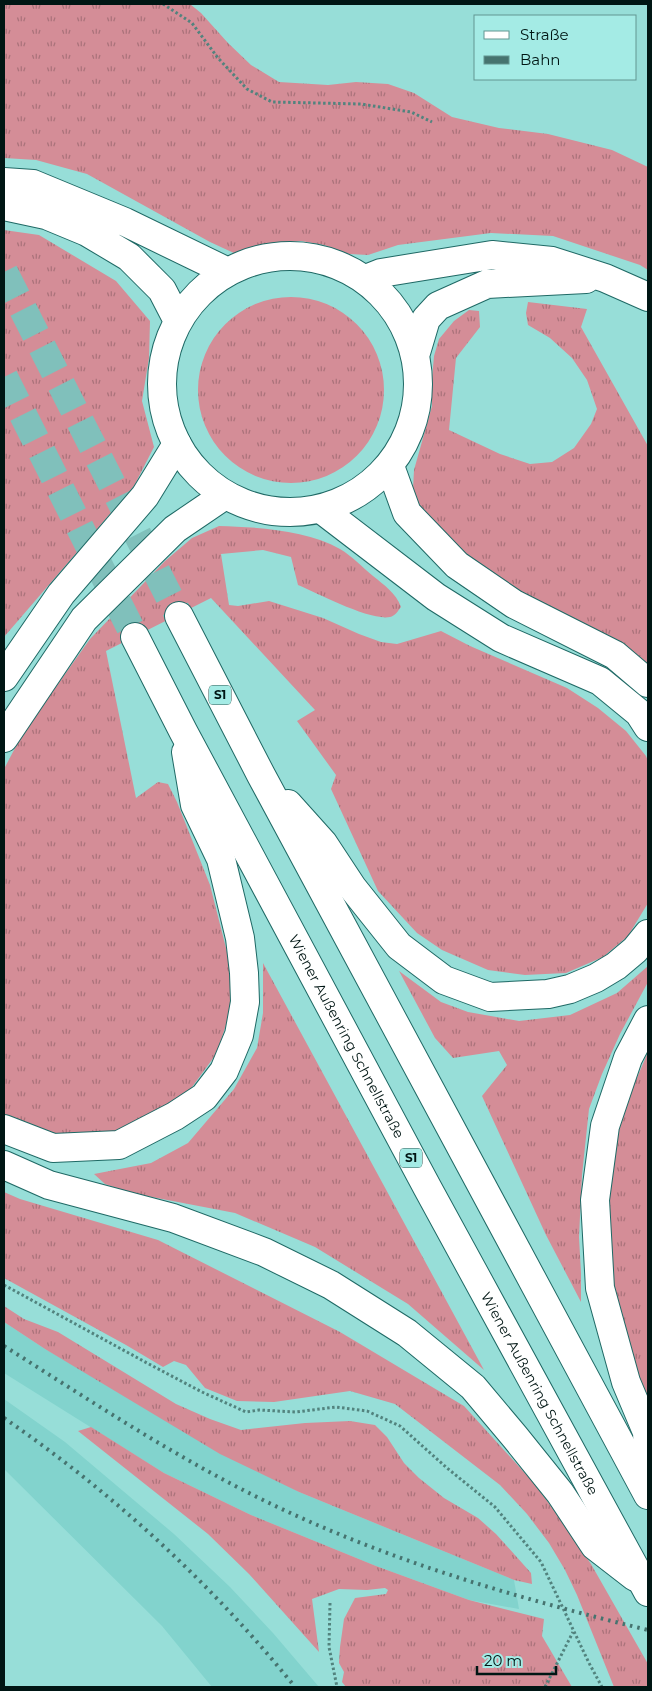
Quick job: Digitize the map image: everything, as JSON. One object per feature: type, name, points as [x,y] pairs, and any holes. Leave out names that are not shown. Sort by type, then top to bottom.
[{"type":"main road","points":[[4,182],[33,184],[124,222],[228,272]]},
{"type":"main road","points":[[4,206],[46,216],[87,232],[129,257],[162,290],[178,321]]},
{"type":"main road","points":[[297,255],[334,262],[366,279],[392,305],[412,340],[420,375],[417,409],[406,441],[390,466],[358,495],[321,510],[288,513],[257,508],[225,495],[199,474],[177,444],[165,414],[162,378],[166,350],[178,321],[200,291],[242,264],[262,258],[297,255]]},
{"type":"main road","points":[[366,279],[381,273],[492,255],[552,261],[605,278],[648,297]]},
{"type":"main road","points":[[415,356],[426,320],[438,306],[487,284],[605,278]]},
{"type":"main road","points":[[4,677],[60,594],[145,496],[177,444]]},
{"type":"main road","points":[[390,466],[407,513],[457,565],[514,604],[615,656],[648,683]]},
{"type":"main road","points":[[4,738],[84,619],[175,529],[225,495]]},
{"type":"main road","points":[[321,510],[436,597],[501,638],[600,681],[639,713],[648,727]]},
{"type":"main road","name":"S1","points":[[179,616],[261,775],[648,1495]]},
{"type":"main road","name":"Wiener Außenring Schnellstraße","points":[[135,637],[183,731],[427,1187],[646,1588]]},
{"type":"main road","points":[[4,1129],[53,1148],[119,1145],[176,1116],[204,1097],[224,1071],[239,1035],[245,1002],[240,938],[221,858],[195,805],[183,731]]},
{"type":"main road","points":[[261,775],[324,843],[352,887],[399,946],[444,980],[490,997],[548,994],[570,989],[616,966],[635,950],[648,934]]},
{"type":"main road","points":[[648,1020],[628,1058],[605,1126],[594,1200],[600,1288],[626,1382],[646,1432],[648,1452]]},
{"type":"main road","points":[[4,1165],[48,1185],[173,1218],[264,1252],[331,1285],[407,1333],[473,1387],[560,1493],[595,1546],[646,1588]]},
{"type":"path","points":[[163,4],[192,23],[218,58],[247,89],[272,102],[360,104],[411,112],[432,122]]},
{"type":"path","points":[[4,1285],[202,1392],[246,1412],[259,1410],[296,1412],[336,1407],[367,1411],[400,1426],[495,1507],[541,1562],[602,1687]]},
{"type":"path","points":[[330,1603],[329,1647],[337,1687]]},
{"type":"path","points":[[545,1687],[574,1631]]},
{"type":"shaded area","points":[[4,1322],[45,1349],[299,1492],[514,1580],[519,1609],[469,1600],[376,1566],[251,1515],[164,1473],[4,1373]]},
{"type":"shaded area","points":[[4,1399],[65,1442],[174,1534],[230,1587],[273,1633],[319,1687],[212,1687],[162,1626],[4,1469]]},
{"type":"green space","points":[[4,4],[190,4],[251,65],[279,82],[328,85],[356,82],[388,84],[414,93],[452,117],[499,128],[548,134],[612,150],[648,167],[648,270],[640,265],[553,236],[491,233],[398,245],[368,255],[349,254],[324,245],[301,241],[267,244],[236,254],[210,242],[87,174],[36,160],[4,158]]},
{"type":"green space","points":[[4,230],[39,235],[116,281],[150,321],[149,358],[142,401],[154,447],[134,486],[4,637]]},
{"type":"green space","points":[[291,297],[309,299],[326,304],[343,313],[357,324],[368,338],[377,355],[382,372],[384,390],[382,408],[377,425],[368,442],[357,456],[343,467],[326,476],[309,481],[291,483],[273,481],[256,476],[239,467],[225,456],[214,442],[205,425],[200,408],[198,390],[200,372],[205,355],[214,338],[225,324],[239,313],[256,304],[273,299]]},
{"type":"green space","points":[[528,302],[587,309],[581,327],[648,446],[648,667],[488,578],[424,516],[413,489],[414,470],[432,406],[434,356],[439,339],[454,321],[469,310],[479,311],[480,327],[456,358],[449,430],[500,454],[530,464],[552,462],[574,448],[591,424],[597,409],[587,380],[572,358],[550,338],[528,325],[526,313]]},
{"type":"green space","points":[[219,526],[281,531],[327,543],[349,555],[385,586],[393,593],[401,607],[390,617],[381,617],[344,606],[298,585],[291,557],[263,550],[221,554],[229,605],[238,606],[269,601],[323,618],[381,642],[397,644],[441,631],[470,646],[567,688],[598,708],[626,731],[648,761],[648,903],[628,936],[603,957],[566,973],[525,975],[488,970],[442,950],[417,933],[378,891],[331,789],[336,775],[297,721],[315,710],[211,598],[106,651],[136,798],[158,782],[168,784],[210,885],[232,978],[231,1009],[217,1053],[184,1098],[127,1131],[70,1138],[4,1121],[4,769],[23,733],[90,639],[165,561],[192,538]]},
{"type":"green space","points":[[263,963],[484,1370],[408,1304],[315,1247],[235,1213],[131,1193],[105,1184],[94,1174],[151,1163],[188,1143],[234,1089],[257,1048],[263,1013]]},
{"type":"green space","points":[[648,966],[648,982],[620,1034],[589,1109],[582,1175],[579,1237],[581,1302],[546,1235],[482,1096],[507,1065],[499,1051],[453,1058],[435,1038],[399,971],[441,1002],[468,1012],[519,1021],[570,1015],[617,993]]},
{"type":"green space","points":[[648,1052],[648,1404],[621,1326],[609,1274],[606,1229],[611,1157],[621,1115]]},
{"type":"green space","points":[[4,1192],[20,1199],[158,1240],[340,1332],[464,1406],[533,1482],[591,1564],[648,1664],[648,1687],[614,1687],[565,1570],[549,1543],[527,1514],[500,1485],[395,1404],[350,1391],[274,1402],[237,1401],[205,1388],[186,1365],[174,1361],[163,1367],[4,1278]]},
{"type":"green space","points":[[4,1306],[24,1319],[58,1332],[176,1404],[241,1430],[305,1423],[350,1421],[375,1425],[387,1437],[404,1463],[419,1478],[444,1498],[478,1518],[496,1534],[531,1573],[532,1584],[514,1580],[299,1492],[220,1454],[45,1349],[4,1322]]},
{"type":"green space","points":[[91,1427],[164,1473],[251,1515],[376,1566],[469,1600],[544,1619],[542,1636],[572,1687],[346,1687],[342,1682],[344,1672],[339,1663],[344,1619],[355,1598],[386,1594],[388,1590],[385,1588],[367,1590],[339,1589],[312,1599],[319,1652],[249,1574],[208,1534],[78,1431]]},
{"type":"tunnel","points":[[4,272],[179,616]]},
{"type":"tunnel","points":[[4,377],[135,637]]},
{"type":"railway","points":[[4,1346],[193,1463],[259,1498],[306,1520],[353,1540],[450,1575],[598,1618],[648,1630]]},
{"type":"railway","points":[[4,1418],[84,1477],[159,1542],[230,1612],[295,1687]]}]
